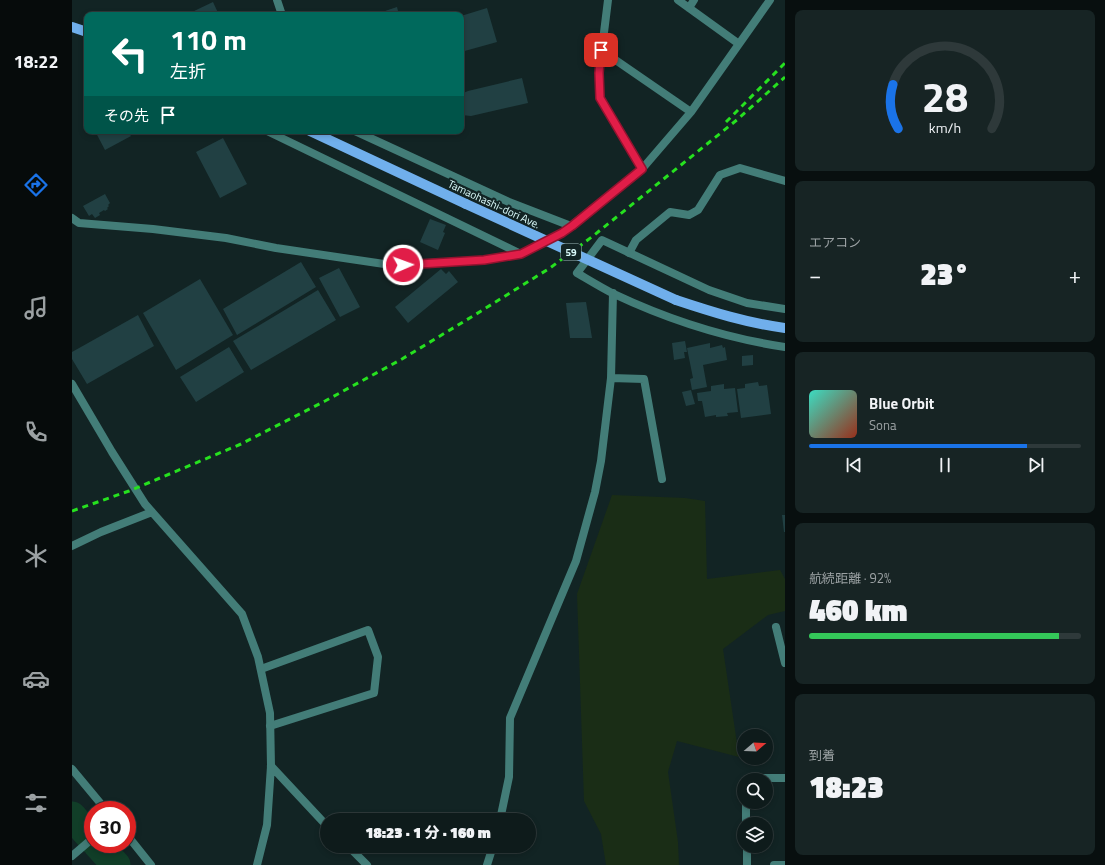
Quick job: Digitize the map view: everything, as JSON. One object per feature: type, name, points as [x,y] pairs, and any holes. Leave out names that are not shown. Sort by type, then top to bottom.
[{"type":"main road","points":[[72,27],[84,31]]},
{"type":"main road","name":"Tamaohashi-dori Ave.","points":[[316,134],[676,300],[731,318],[785,328]]},
{"type":"street","points":[[278,0],[281,12]]},
{"type":"street","points":[[608,0],[599,73],[600,98],[642,169]]},
{"type":"street","points":[[678,0],[739,44]]},
{"type":"street","points":[[689,8],[694,0]]},
{"type":"street","points":[[72,218],[79,223],[152,229],[226,238],[276,248],[391,265],[484,260],[521,254],[562,233],[572,226],[642,169],[691,112],[770,0]]},
{"type":"street","points":[[601,50],[691,112]]},
{"type":"street","points":[[273,134],[521,254]]},
{"type":"street","points":[[362,134],[509,202],[572,226]]},
{"type":"street","points":[[629,253],[636,240],[670,212],[689,215],[698,210],[720,175],[740,168],[785,181]]},
{"type":"street","points":[[785,309],[747,303],[709,290],[602,240],[577,273],[613,294],[667,317],[707,331],[760,344],[785,348]]},
{"type":"street","points":[[501,813],[509,777],[510,718],[576,561],[586,530],[595,492],[601,460],[611,378],[613,294]]},
{"type":"street","points":[[611,378],[644,379],[662,479]]},
{"type":"street","points":[[72,384],[145,504],[242,614],[258,657],[270,713],[271,766],[267,825],[257,865]]},
{"type":"street","points":[[72,546],[101,532],[152,512]]},
{"type":"street","points":[[776,627],[785,663]]},
{"type":"street","points":[[261,669],[368,630],[378,657],[374,692],[270,726]]},
{"type":"street","points":[[271,766],[320,818]]},
{"type":"street","points":[[72,769],[99,801]]},
{"type":"street","points":[[773,778],[785,778]]},
{"type":"street","points":[[72,856],[84,846]]},
{"type":"street","points":[[136,847],[150,865]]},
{"type":"street","points":[[355,853],[367,865]]},
{"type":"street","points":[[487,865],[491,853]]},
{"type":"street","points":[[746,853],[747,865]]},
{"type":"street","points":[[774,865],[785,865]]},
{"type":"green space","points":[[612,495],[685,498],[705,501],[707,579],[780,570],[785,579],[785,611],[768,615],[723,649],[737,744],[737,756],[677,741],[668,772],[678,842],[679,865],[606,865],[601,834],[584,801],[577,594]]},
{"type":"building","points":[[213,2],[218,12],[192,12]]},
{"type":"building","points":[[397,7],[398,12],[382,12]]},
{"type":"building","points":[[487,8],[497,42],[464,51],[464,15]]},
{"type":"building","points":[[522,78],[528,103],[471,116],[464,115],[464,93]]},
{"type":"building","points":[[97,134],[129,134],[131,136],[105,150]]},
{"type":"building","points":[[223,138],[247,184],[220,198],[196,152]]},
{"type":"building","points":[[105,194],[110,203],[107,208],[108,209],[99,213],[100,215],[95,218],[92,214],[89,216],[83,206]]},
{"type":"building","points":[[430,219],[446,225],[443,232],[445,233],[438,250],[420,242]]},
{"type":"building","points":[[301,262],[316,287],[237,335],[223,309]]},
{"type":"building","points":[[339,268],[360,307],[340,317],[319,278]]},
{"type":"building","points":[[441,269],[446,274],[449,271],[458,282],[408,323],[395,307]]},
{"type":"building","points":[[200,279],[233,335],[176,370],[143,313]]},
{"type":"building","points":[[318,290],[336,320],[251,370],[233,341]]},
{"type":"building","points":[[586,302],[592,338],[570,338],[566,303]]},
{"type":"building","points":[[138,315],[154,346],[87,384],[72,359],[72,352]]},
{"type":"building","points":[[685,341],[687,352],[684,352],[685,358],[674,360],[672,343]]},
{"type":"building","points":[[710,343],[710,348],[722,345],[723,348],[725,347],[727,360],[703,365],[707,387],[692,390],[690,379],[693,378],[687,348]]},
{"type":"building","points":[[229,347],[244,372],[196,402],[180,377]]},
{"type":"building","points":[[753,355],[753,365],[742,366],[742,356]]},
{"type":"building","points":[[758,382],[759,386],[767,385],[771,414],[741,418],[737,389],[745,388],[745,384]]},
{"type":"building","points":[[724,384],[724,389],[735,388],[738,412],[727,413],[728,416],[716,417],[716,415],[705,417],[702,401],[698,401],[697,393],[711,391],[711,386]]},
{"type":"building","points":[[691,390],[695,404],[686,406],[682,392]]},
{"type":"building","points":[[782,515],[785,515],[785,532],[784,532]]},
{"type":"waterway","points":[[72,816],[84,830]]},
{"type":"waterway","points":[[105,853],[116,865]]},
{"type":"railway","points":[[726,122],[785,63]]},
{"type":"railway","points":[[72,511],[129,491],[241,444],[402,359],[473,316],[550,268],[593,236],[738,119],[785,77]]},
{"type":"route","points":[[403,265],[484,260],[521,254],[562,233],[572,226],[642,169],[600,98],[599,73],[601,50]]}]
